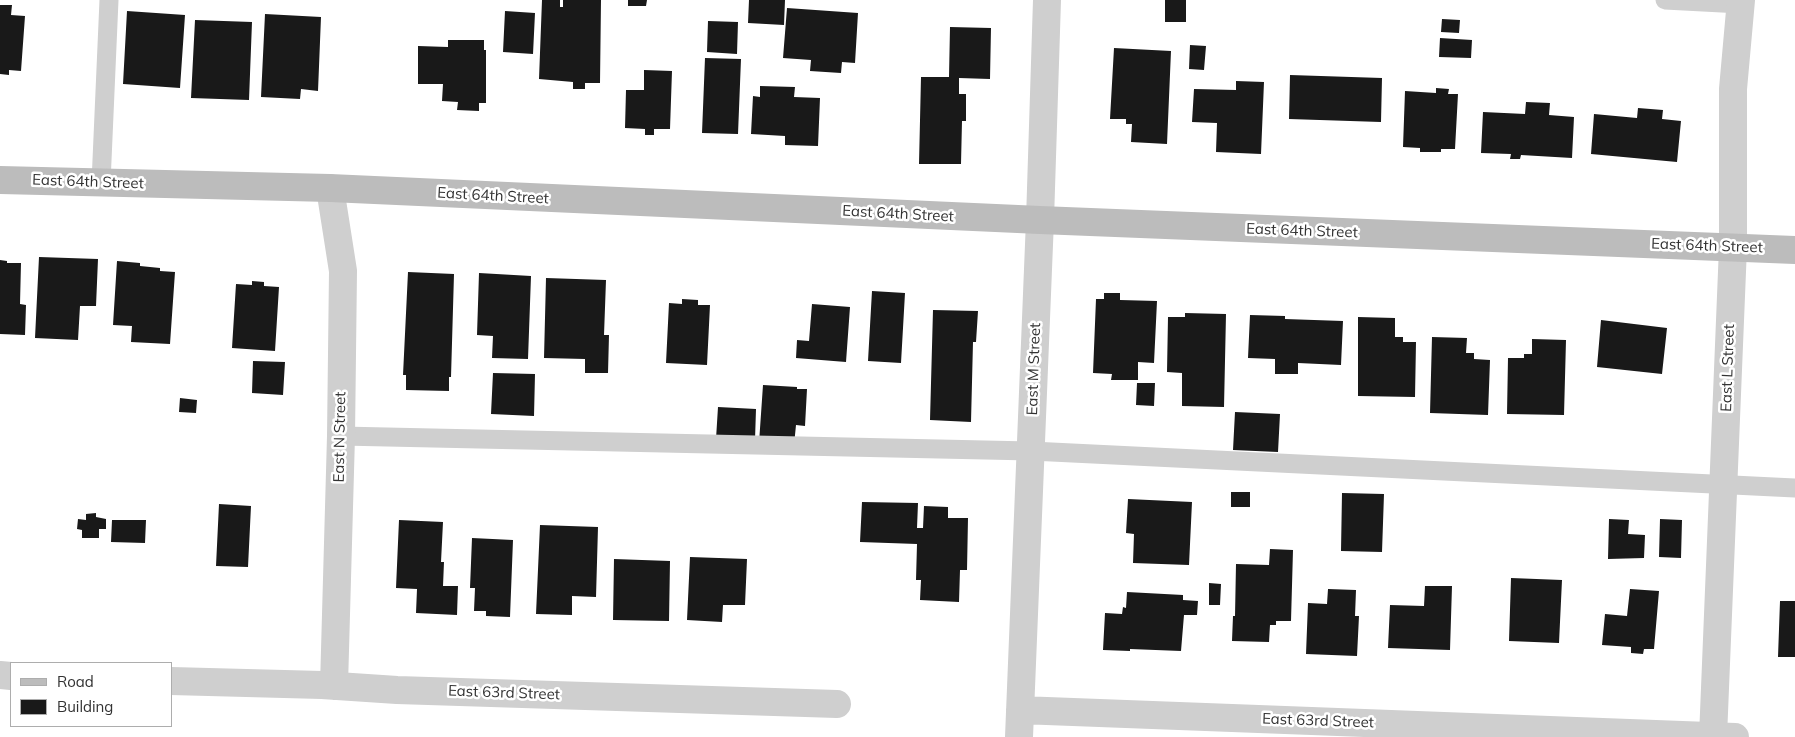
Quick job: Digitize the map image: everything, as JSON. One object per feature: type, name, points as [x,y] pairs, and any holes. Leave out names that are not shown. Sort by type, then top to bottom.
[{"type":"street","name":"East M Street","points":[[1019,737],[1047,0]]},
{"type":"street","name":"East L Street","points":[[1720,737],[1723,485],[1733,247],[1733,89],[1741,2]]},
{"type":"street","name":"East 64th Street","points":[[0,180],[330,188],[1040,220],[1795,250]]},
{"type":"street","name":"East N Street","points":[[330,188],[342,271],[341,436],[334,686]]},
{"type":"street","name":"East 63rd Street","points":[[172,680],[837,704]]},
{"type":"street","name":"East 63rd Street","points":[[1020,710],[1720,737]]},
{"type":"lane","points":[[101,183],[109,0]]},
{"type":"lane","points":[[1665,0],[1741,2]]},
{"type":"lane","points":[[341,436],[1031,451],[1795,488]]},
{"type":"building","points":[[542,0],[560,0],[560,7],[563,7],[563,0],[601,0],[600,83],[585,83],[585,89],[573,89],[573,82],[539,79]]},
{"type":"building","points":[[628,0],[647,0],[646,6],[628,6]]},
{"type":"building","points":[[749,0],[785,0],[784,25],[748,23]]},
{"type":"building","points":[[1165,0],[1186,0],[1186,22],[1165,22]]},
{"type":"building","points":[[0,5],[12,5],[11,15],[25,16],[21,71],[9,70],[9,75],[0,74]]},
{"type":"building","points":[[787,8],[858,13],[855,63],[842,62],[841,73],[810,71],[811,60],[783,58]]},
{"type":"building","points":[[127,11],[185,15],[180,88],[123,84]]},
{"type":"building","points":[[505,11],[535,13],[533,54],[503,52]]},
{"type":"building","points":[[265,14],[321,17],[318,91],[301,89],[300,99],[261,97]]},
{"type":"building","points":[[1442,19],[1460,20],[1459,33],[1441,32]]},
{"type":"building","points":[[195,20],[252,22],[249,100],[191,98]]},
{"type":"building","points":[[708,21],[738,22],[737,54],[707,52]]},
{"type":"building","points":[[950,27],[991,28],[990,79],[959,78],[959,94],[966,94],[966,121],[962,121],[961,164],[919,164],[921,77],[949,77]]},
{"type":"building","points":[[1440,38],[1472,40],[1471,58],[1439,57]]},
{"type":"building","points":[[448,40],[484,40],[484,50],[486,50],[486,103],[479,103],[479,111],[457,110],[458,102],[442,101],[443,84],[418,84],[418,46],[448,47]]},
{"type":"building","points":[[1190,45],[1206,46],[1204,70],[1189,69]]},
{"type":"building","points":[[1114,48],[1171,51],[1167,144],[1131,142],[1132,124],[1126,124],[1126,119],[1110,119]]},
{"type":"building","points":[[705,58],[741,59],[738,134],[702,133]]},
{"type":"building","points":[[644,70],[672,71],[670,129],[654,129],[654,135],[645,135],[645,129],[625,128],[626,90],[644,90]]},
{"type":"building","points":[[1290,75],[1382,78],[1381,122],[1289,119]]},
{"type":"building","points":[[1236,81],[1264,82],[1261,154],[1216,152],[1217,123],[1192,122],[1194,89],[1236,90]]},
{"type":"building","points":[[760,86],[795,87],[794,97],[820,98],[818,146],[785,145],[785,136],[751,134],[753,96],[760,97]]},
{"type":"building","points":[[1436,88],[1449,89],[1448,94],[1458,94],[1455,149],[1441,149],[1441,152],[1420,152],[1420,148],[1403,147],[1405,91],[1436,93]]},
{"type":"building","points":[[1526,102],[1550,103],[1549,115],[1574,117],[1572,158],[1521,155],[1520,159],[1510,159],[1511,154],[1481,153],[1483,112],[1525,114]]},
{"type":"building","points":[[1638,108],[1663,110],[1662,119],[1681,121],[1677,162],[1591,154],[1594,114],[1637,118]]},
{"type":"building","points":[[39,257],[98,259],[96,306],[80,306],[78,340],[35,338]]},
{"type":"building","points":[[0,260],[7,261],[7,263],[21,263],[20,304],[26,305],[25,335],[0,334]]},
{"type":"building","points":[[117,261],[140,263],[140,266],[160,268],[160,271],[175,272],[170,344],[131,342],[132,326],[113,325]]},
{"type":"building","points":[[408,272],[454,274],[449,391],[406,390],[406,375],[403,375]]},
{"type":"building","points":[[479,273],[531,276],[528,359],[492,358],[493,336],[477,335]]},
{"type":"building","points":[[546,278],[606,280],[604,335],[609,335],[608,373],[585,373],[585,359],[544,358]]},
{"type":"building","points":[[252,281],[264,282],[264,286],[279,287],[275,351],[232,348],[236,284],[252,285]]},
{"type":"building","points":[[872,291],[905,293],[901,363],[868,361]]},
{"type":"building","points":[[1104,293],[1120,293],[1120,300],[1157,301],[1154,363],[1138,362],[1138,380],[1111,380],[1112,374],[1093,373],[1096,299],[1104,299]]},
{"type":"building","points":[[682,299],[698,300],[698,305],[710,305],[707,365],[666,363],[669,303],[682,304]]},
{"type":"building","points":[[812,304],[850,307],[846,362],[796,358],[797,340],[809,341]]},
{"type":"building","points":[[933,310],[978,311],[976,342],[973,342],[971,422],[930,420]]},
{"type":"building","points":[[1185,313],[1226,314],[1224,407],[1182,406],[1182,373],[1167,372],[1168,317],[1185,317]]},
{"type":"building","points":[[1250,315],[1285,316],[1285,319],[1343,321],[1341,365],[1298,363],[1298,374],[1275,374],[1275,359],[1248,358]]},
{"type":"building","points":[[1358,317],[1395,318],[1395,337],[1403,337],[1403,342],[1416,342],[1415,397],[1358,396]]},
{"type":"building","points":[[1601,320],[1667,328],[1662,374],[1597,367]]},
{"type":"building","points":[[1432,337],[1467,338],[1466,353],[1474,353],[1474,359],[1490,360],[1488,415],[1430,413]]},
{"type":"building","points":[[1532,339],[1566,340],[1564,415],[1507,414],[1508,358],[1524,358],[1524,354],[1532,354]]},
{"type":"building","points":[[253,361],[285,362],[283,395],[252,393]]},
{"type":"building","points":[[493,373],[535,374],[534,416],[491,414]]},
{"type":"building","points":[[1137,383],[1155,383],[1154,406],[1136,405]]},
{"type":"building","points":[[763,385],[807,389],[805,426],[796,425],[794,445],[759,443]]},
{"type":"building","points":[[180,398],[197,400],[196,413],[179,412]]},
{"type":"building","points":[[718,407],[756,409],[755,440],[716,439]]},
{"type":"building","points":[[1235,412],[1280,414],[1278,452],[1233,450]]},
{"type":"building","points":[[1231,492],[1250,492],[1250,507],[1231,507]]},
{"type":"building","points":[[1342,493],[1384,494],[1382,552],[1341,551]]},
{"type":"building","points":[[1128,499],[1192,502],[1189,565],[1133,563],[1134,534],[1126,533]]},
{"type":"building","points":[[862,502],[918,503],[917,528],[923,528],[924,506],[948,507],[948,518],[968,518],[967,570],[960,570],[959,602],[920,600],[921,580],[916,580],[917,544],[860,542]]},
{"type":"building","points":[[219,504],[251,506],[248,567],[216,566]]},
{"type":"building","points":[[96,513],[96,517],[106,519],[106,529],[99,529],[99,538],[82,538],[82,530],[77,529],[78,519],[86,520],[86,514]]},
{"type":"building","points":[[1609,519],[1629,520],[1628,534],[1645,535],[1644,558],[1608,559]]},
{"type":"building","points":[[1660,519],[1682,520],[1681,558],[1659,557]]},
{"type":"building","points":[[112,520],[146,520],[145,543],[111,542]]},
{"type":"building","points":[[399,520],[443,522],[441,562],[444,562],[443,586],[458,586],[457,615],[416,613],[417,589],[396,588]]},
{"type":"building","points":[[540,525],[598,527],[596,597],[572,596],[572,615],[536,614]]},
{"type":"building","points":[[472,538],[513,540],[510,617],[486,616],[486,611],[474,611],[475,588],[470,588]]},
{"type":"building","points":[[1270,549],[1293,550],[1291,621],[1276,621],[1276,625],[1270,625],[1269,642],[1232,641],[1233,616],[1235,616],[1236,564],[1269,565]]},
{"type":"building","points":[[690,557],[747,559],[745,605],[723,605],[722,622],[687,620]]},
{"type":"building","points":[[614,559],[670,561],[669,621],[613,620]]},
{"type":"building","points":[[1511,578],[1562,580],[1559,643],[1509,641]]},
{"type":"building","points":[[1209,583],[1221,584],[1220,605],[1209,605]]},
{"type":"building","points":[[1425,586],[1452,586],[1450,650],[1388,648],[1390,605],[1424,606]]},
{"type":"building","points":[[1328,589],[1356,590],[1355,616],[1359,616],[1357,656],[1306,654],[1308,603],[1327,604]]},
{"type":"building","points":[[1630,589],[1659,591],[1654,649],[1644,649],[1643,654],[1631,653],[1631,647],[1602,645],[1605,614],[1627,616]]},
{"type":"building","points":[[1127,592],[1183,595],[1183,600],[1198,601],[1197,615],[1184,615],[1181,651],[1103,650],[1105,613],[1122,614],[1123,607],[1126,608]]},
{"type":"building","points":[[1780,601],[1795,601],[1795,657],[1778,657]]}]
